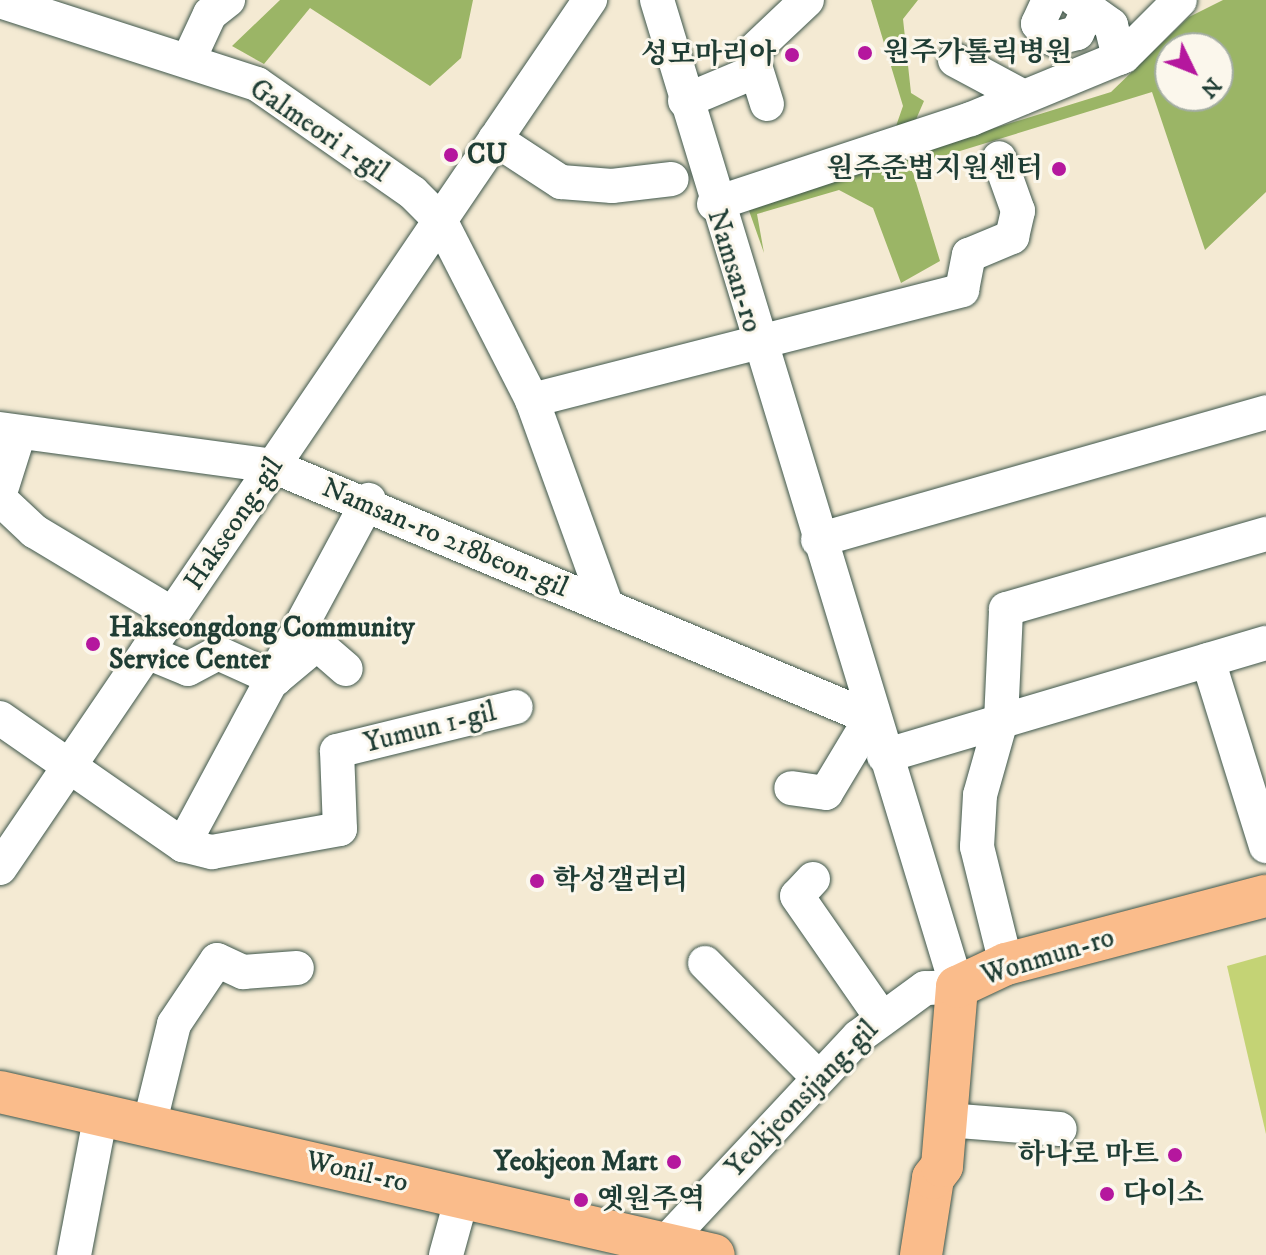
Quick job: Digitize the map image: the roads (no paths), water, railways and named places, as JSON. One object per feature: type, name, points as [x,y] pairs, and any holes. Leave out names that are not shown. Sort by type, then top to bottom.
[{"type":"main road","name":"Wonmun-ro","points":[[921,1255],[933,1178],[942,1166],[957,987],[1006,964],[1266,896]]},
{"type":"main road","name":"Wonil-ro","points":[[0,1092],[714,1255]]},
{"type":"main road","name":"Wonmun-ro","points":[[942,1166],[953,1181],[947,1255]]},
{"type":"street","points":[[189,59],[210,14],[228,0]]},
{"type":"street","name":"Hakseong-gil","points":[[0,868],[590,0]]},
{"type":"street","name":"Namsan-ro","points":[[657,0],[756,345],[957,987]]},
{"type":"street","points":[[767,104],[751,53],[807,0]]},
{"type":"street","points":[[1049,0],[1038,24],[1053,39],[1077,33],[1083,4],[1111,25],[1119,58]]},
{"type":"street","points":[[714,204],[1024,97],[1119,58],[1180,0]]},
{"type":"street","name":"Galmeori 1-gil","points":[[0,1],[189,59],[257,84],[413,193],[440,220]]},
{"type":"street","points":[[955,60],[1024,97]]},
{"type":"street","points":[[685,101],[756,71]]},
{"type":"street","points":[[495,139],[561,182],[612,186],[672,179]]},
{"type":"street","points":[[532,400],[962,290],[969,255],[1012,237],[1018,211],[999,158]]},
{"type":"street","points":[[440,220],[532,400],[606,604]]},
{"type":"street","points":[[818,540],[1266,412]]},
{"type":"street","points":[[10,431],[0,496],[34,531],[172,614]]},
{"type":"street","name":"Namsan-ro 218beon-gil","points":[[10,431],[273,466],[369,500],[871,718]]},
{"type":"street","points":[[183,845],[369,500]]},
{"type":"street","points":[[1006,964],[977,847],[980,795],[1001,721],[1006,609],[1266,534]]},
{"type":"street","points":[[884,756],[1266,643]]},
{"type":"street","points":[[275,679],[317,644],[346,669]]},
{"type":"street","points":[[147,652],[188,669],[218,653],[275,679]]},
{"type":"street","points":[[1208,660],[1266,846]]},
{"type":"street","name":"Yumun 1-gil","points":[[0,718],[72,762],[183,845],[212,852],[340,829],[337,751],[516,707]]},
{"type":"street","points":[[791,788],[826,793],[871,718]]},
{"type":"street","points":[[813,879],[797,896],[881,1017]]},
{"type":"street","points":[[149,1126],[174,1024],[217,960],[243,972],[297,968]]},
{"type":"street","points":[[705,963],[817,1076]]},
{"type":"street","name":"Yeokjeonsijang-gil","points":[[665,1243],[817,1076],[881,1017],[925,988],[957,987]]},
{"type":"street","points":[[74,1255],[101,1114]]},
{"type":"street","points":[[947,1120],[1060,1129]]},
{"type":"street","points":[[446,1255],[462,1197]]},
{"type":"place","name":"원주가톨릭병원","points":[[865,53]]},
{"type":"place","name":"성모마리아","points":[[792,55]]},
{"type":"place","name":"CU","points":[[451,155]]},
{"type":"place","name":"원주준법지원센터","points":[[1059,169]]},
{"type":"place","name":"Hakseongdong Community Service Center","points":[[93,644]]},
{"type":"place","name":"학성갤러리","points":[[537,881]]},
{"type":"place","name":"하나로 마트","points":[[1175,1155]]},
{"type":"place","name":"Yeokjeon Mart","points":[[674,1162]]},
{"type":"place","name":"다이소","points":[[1107,1194]]},
{"type":"place","name":"옛원주역","points":[[581,1200]]}]
